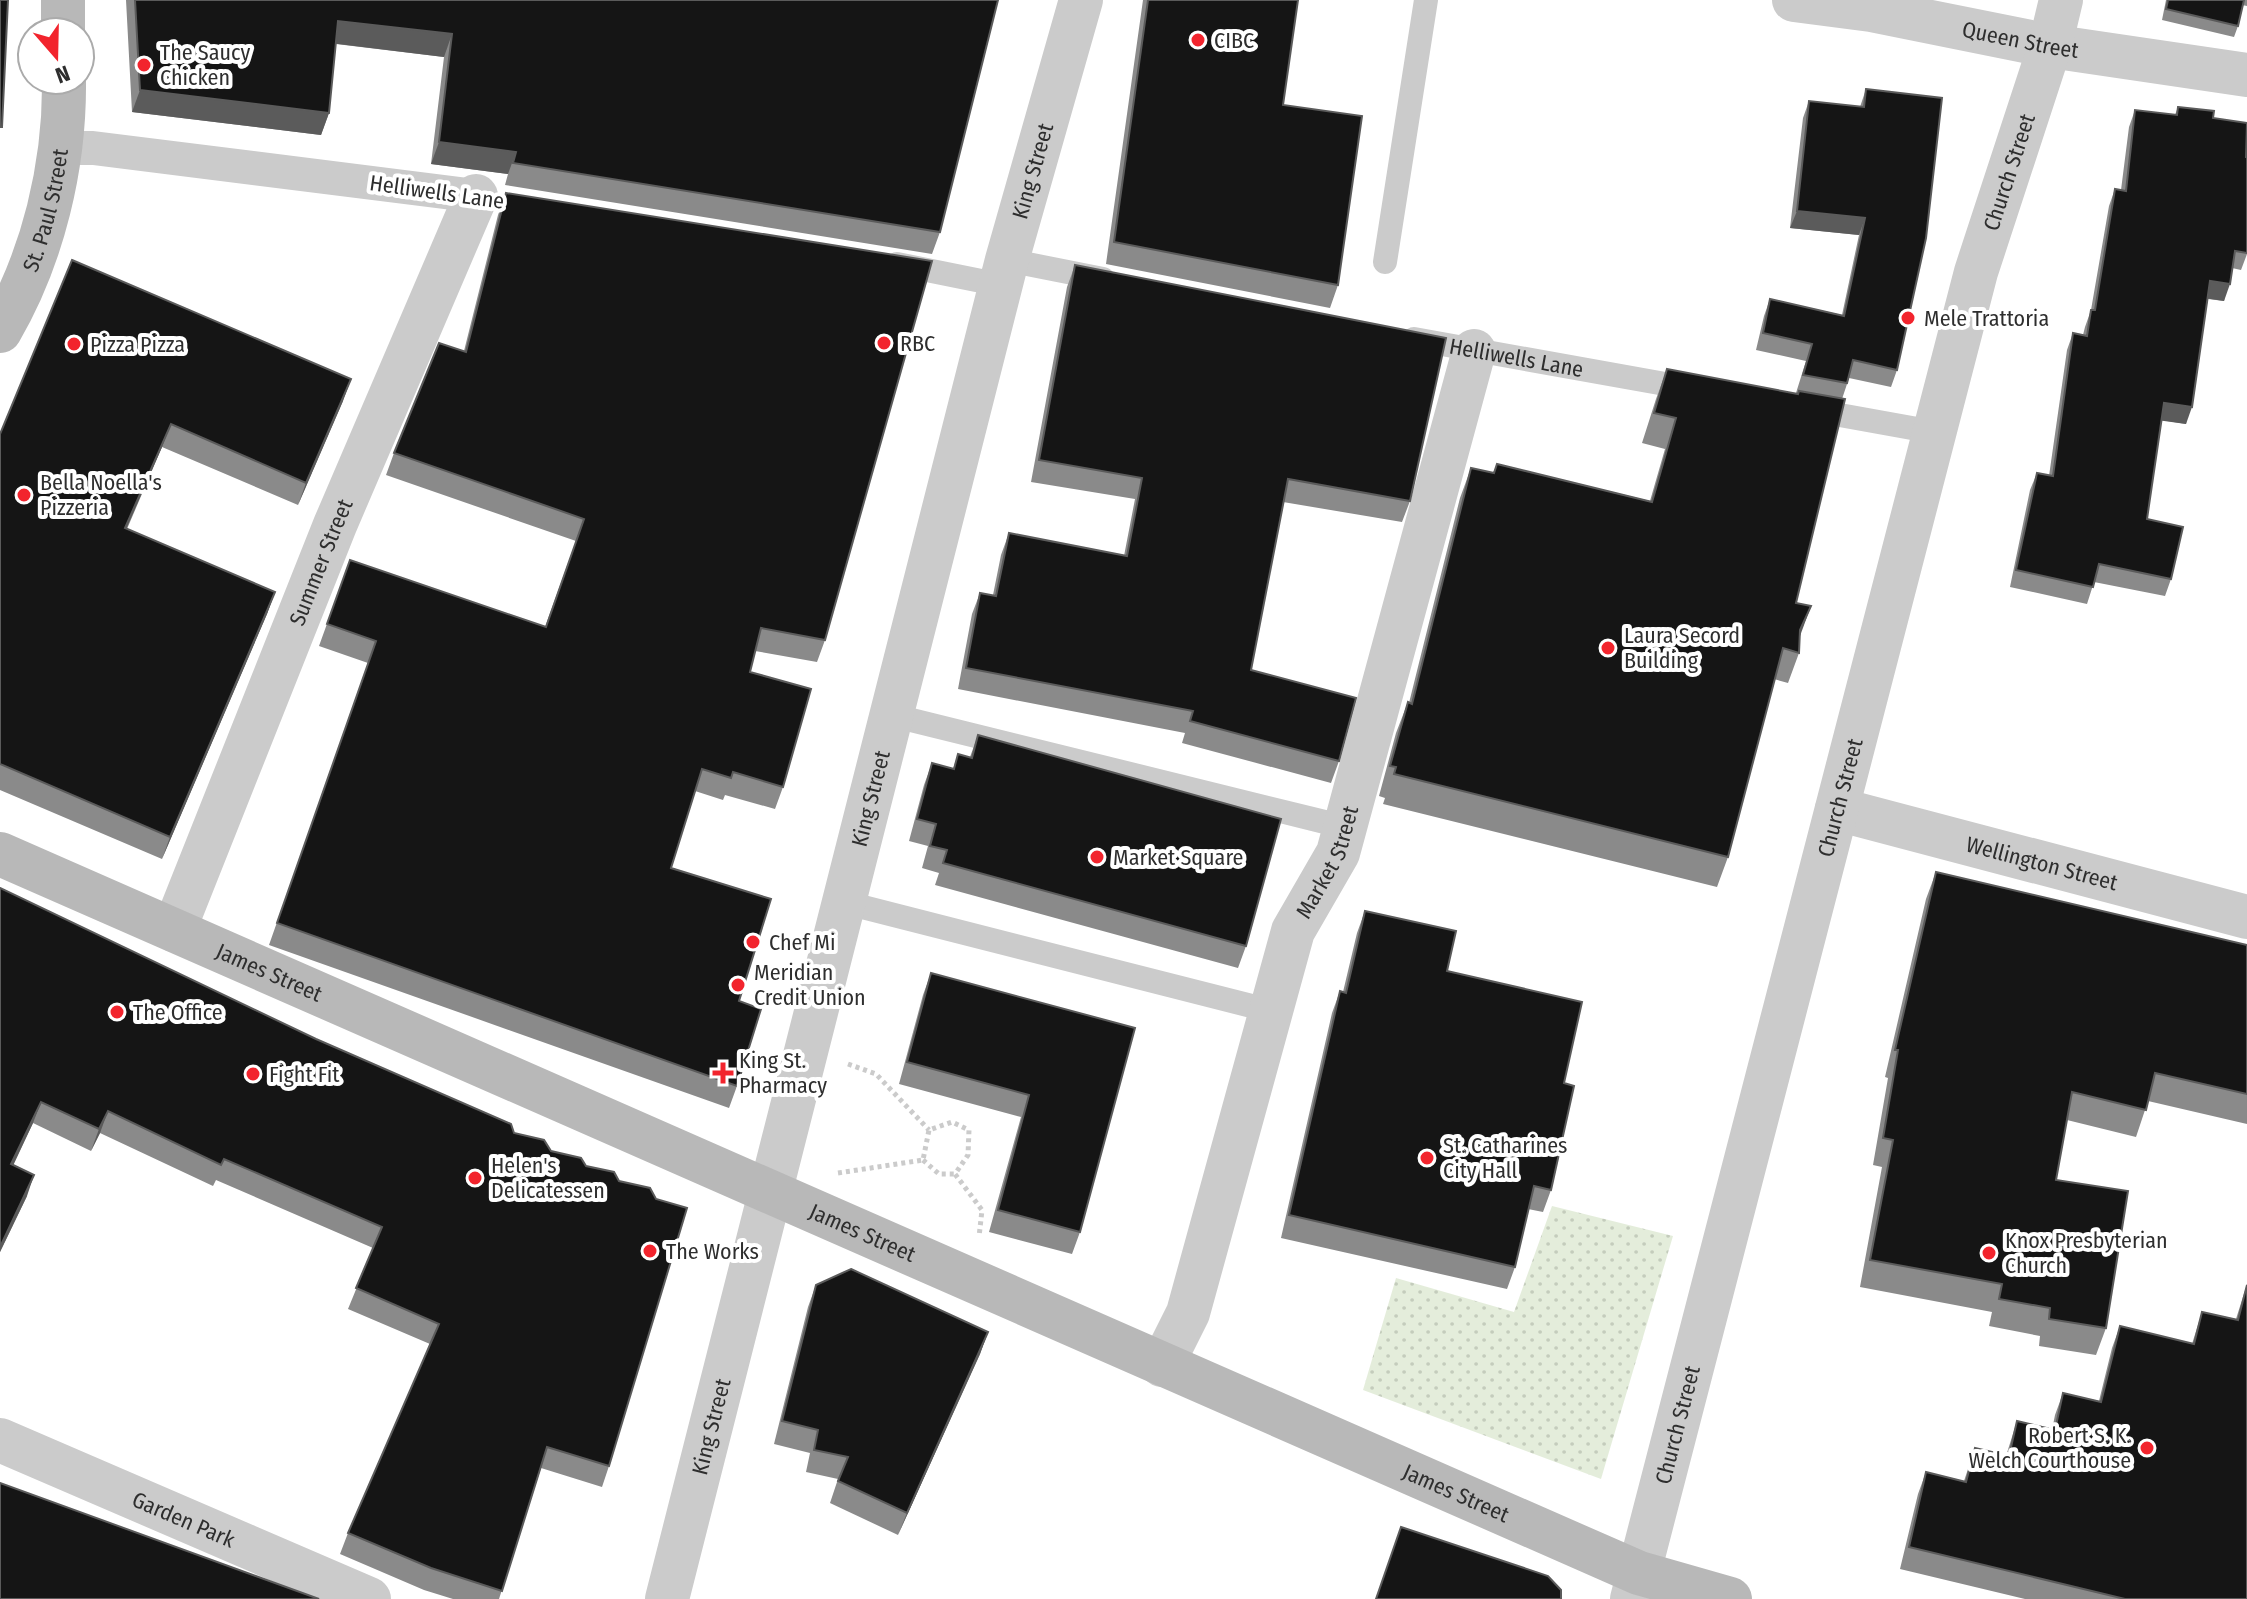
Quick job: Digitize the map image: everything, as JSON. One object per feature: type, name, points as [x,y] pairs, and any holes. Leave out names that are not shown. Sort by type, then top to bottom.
[{"type":"main road","name":"St. Paul Street","points":[[0,331],[24,290],[33,264],[59,148],[63,96]]},
{"type":"main road","name":"James Street","points":[[0,854],[1162,1365],[1635,1586],[1730,1599]]},
{"type":"street","name":"King Street","points":[[667,1599],[1004,272],[1081,0]]},
{"type":"street","name":"Queen Street","points":[[1794,0],[1871,10],[2050,46],[2247,75]]},
{"type":"street","name":"Church Street","points":[[1635,1586],[1976,272],[2050,46],[2061,0]]},
{"type":"street","name":"Helliwells Lane","points":[[59,148],[93,148],[492,199]]},
{"type":"street","name":"Summer Street","points":[[174,930],[337,518],[492,199]]},
{"type":"street","name":"Market Street","points":[[1162,1365],[1188,1313],[1293,931],[1338,853],[1474,351]]},
{"type":"street","name":"Wellington Street","points":[[1837,809],[2247,917]]},
{"type":"street","name":"Garden Park","points":[[0,1440],[369,1599]]},
{"type":"lane","points":[[1385,262],[1426,0]]},
{"type":"lane","points":[[879,261],[1131,284]]},
{"type":"lane","name":"Helliwells Lane","points":[[1396,336],[1710,392]]},
{"type":"lane","points":[[1787,406],[1934,432]]},
{"type":"lane","points":[[891,715],[1345,827]]},
{"type":"lane","points":[[843,902],[1271,1011]]},
{"type":"path","points":[[805,1048],[876,1074],[929,1130]]},
{"type":"path","points":[[929,1130],[952,1122],[969,1130],[968,1155],[955,1174]]},
{"type":"path","points":[[923,1160],[929,1130]]},
{"type":"path","points":[[836,1174],[923,1160]]},
{"type":"path","points":[[923,1160],[939,1174],[955,1174]]},
{"type":"path","points":[[955,1174],[982,1210],[974,1282]]},
{"type":"green space","points":[[1552,1206],[1673,1236],[1601,1479],[1363,1390],[1396,1278],[1514,1312]]},
{"type":"building","points":[[0,0],[8,0],[2,127],[0,127]]},
{"type":"building","points":[[135,0],[998,0],[940,232],[513,163],[516,152],[439,142],[452,34],[338,21],[329,113],[140,90]]},
{"type":"building","points":[[1148,0],[1298,0],[1283,105],[1362,116],[1338,285],[1114,242]]},
{"type":"building","points":[[2168,0],[2244,0],[2238,26],[2166,9]]},
{"type":"building","points":[[1866,89],[1942,98],[1926,238],[1897,370],[1853,360],[1847,383],[1803,375],[1812,344],[1763,333],[1770,299],[1844,316],[1865,218],[1797,211],[1809,101],[1864,107]]},
{"type":"building","points":[[2178,107],[2214,111],[2213,118],[2247,123],[2247,253],[2235,251],[2230,284],[2210,281],[2192,407],[2164,403],[2147,519],[2183,527],[2171,579],[2099,564],[2093,587],[2016,570],[2037,473],[2053,476],[2073,333],[2087,336],[2091,310],[2095,310],[2115,189],[2126,191],[2135,110],[2177,115]]},
{"type":"building","points":[[506,193],[932,261],[825,640],[761,628],[750,672],[811,689],[783,787],[733,772],[731,778],[702,769],[671,868],[771,899],[739,1001],[761,1009],[737,1086],[277,923],[376,641],[327,624],[350,560],[546,627],[584,519],[394,453],[439,343],[466,352]]},
{"type":"building","points":[[72,260],[351,379],[306,483],[171,424],[125,528],[275,592],[170,837],[0,764],[0,434]]},
{"type":"building","points":[[1075,265],[1446,338],[1410,501],[1288,479],[1251,670],[1356,698],[1339,761],[1190,721],[1193,711],[966,668],[980,593],[996,596],[1009,533],[1127,556],[1142,478],[1039,460]]},
{"type":"building","name":"Laura Secord Building","points":[[1667,369],[1798,394],[1799,391],[1845,399],[1796,603],[1811,606],[1800,630],[1799,653],[1783,648],[1728,857],[1394,774],[1396,767],[1390,766],[1408,702],[1412,704],[1471,468],[1494,473],[1497,464],[1652,502],[1676,418],[1654,413]]},
{"type":"building","name":"Market Square","points":[[978,735],[1281,819],[1246,946],[943,863],[947,850],[930,846],[936,824],[917,819],[932,763],[954,769],[958,754],[972,758]]},
{"type":"building","points":[[1936,872],[2247,945],[2247,1094],[2155,1073],[2146,1110],[2072,1092],[2056,1180],[2128,1191],[2106,1328],[2049,1319],[2050,1308],[1999,1299],[2002,1284],[1870,1260],[1893,1140],[1883,1138],[1898,1050],[1895,1050]]},
{"type":"building","points":[[0,888],[316,1039],[511,1124],[514,1133],[544,1140],[551,1151],[581,1158],[586,1166],[614,1172],[619,1181],[650,1188],[656,1199],[687,1208],[609,1466],[547,1447],[502,1591],[431,1568],[348,1533],[439,1324],[356,1288],[382,1227],[224,1159],[221,1165],[108,1111],[99,1129],[41,1102],[11,1164],[34,1175],[0,1247]]},
{"type":"building","name":"St. Catharines City Hall","points":[[1365,911],[1456,931],[1447,971],[1582,1002],[1564,1083],[1574,1086],[1551,1190],[1534,1186],[1515,1267],[1289,1215],[1340,991],[1346,993]]},
{"type":"building","points":[[931,973],[1135,1028],[1080,1232],[998,1210],[1029,1095],[907,1062]]},
{"type":"building","points":[[851,1269],[988,1332],[907,1513],[838,1481],[848,1457],[814,1450],[818,1430],[782,1421],[816,1285]]},
{"type":"building","name":"Robert S. K. Welch Courthouse","points":[[2247,1285],[2247,1599],[2125,1599],[1909,1547],[1926,1472],[1966,1482],[1975,1448],[2009,1456],[2017,1421],[2055,1430],[2063,1393],[2101,1402],[2120,1326],[2194,1344],[2202,1312],[2238,1320]]},
{"type":"building","points":[[0,1483],[319,1599],[0,1599]]},
{"type":"building","points":[[1401,1527],[1548,1576],[1561,1590],[1561,1599],[1376,1599]]},
{"type":"place","name":"CIBC","points":[[1198,40]]},
{"type":"place","name":"The Saucy Chicken","points":[[144,65]]},
{"type":"place","name":"Mele Trattoria","points":[[1908,318]]},
{"type":"place","name":"RBC","points":[[884,343]]},
{"type":"place","name":"Pizza Pizza","points":[[74,344]]},
{"type":"place","name":"Bella Noella's Pizzeria","points":[[24,495]]},
{"type":"place","name":"Laura Secord Building","points":[[1608,648]]},
{"type":"place","name":"Market Square","points":[[1097,857]]},
{"type":"place","name":"Chef Mi","points":[[753,942]]},
{"type":"place","name":"Meridian Credit Union","points":[[738,985]]},
{"type":"place","name":"The Office","points":[[117,1012]]},
{"type":"place","name":"King St. Pharmacy","points":[[723,1073]]},
{"type":"place","name":"Fight Fit","points":[[253,1074]]},
{"type":"place","name":"St. Catharines City Hall","points":[[1427,1158]]},
{"type":"place","name":"Helen's Delicatessen","points":[[475,1178]]},
{"type":"place","name":"The Works","points":[[650,1251]]},
{"type":"place","name":"Knox Presbyterian Church","points":[[1989,1253]]},
{"type":"place","name":"Robert S. K. Welch Courthouse","points":[[2147,1448]]}]
